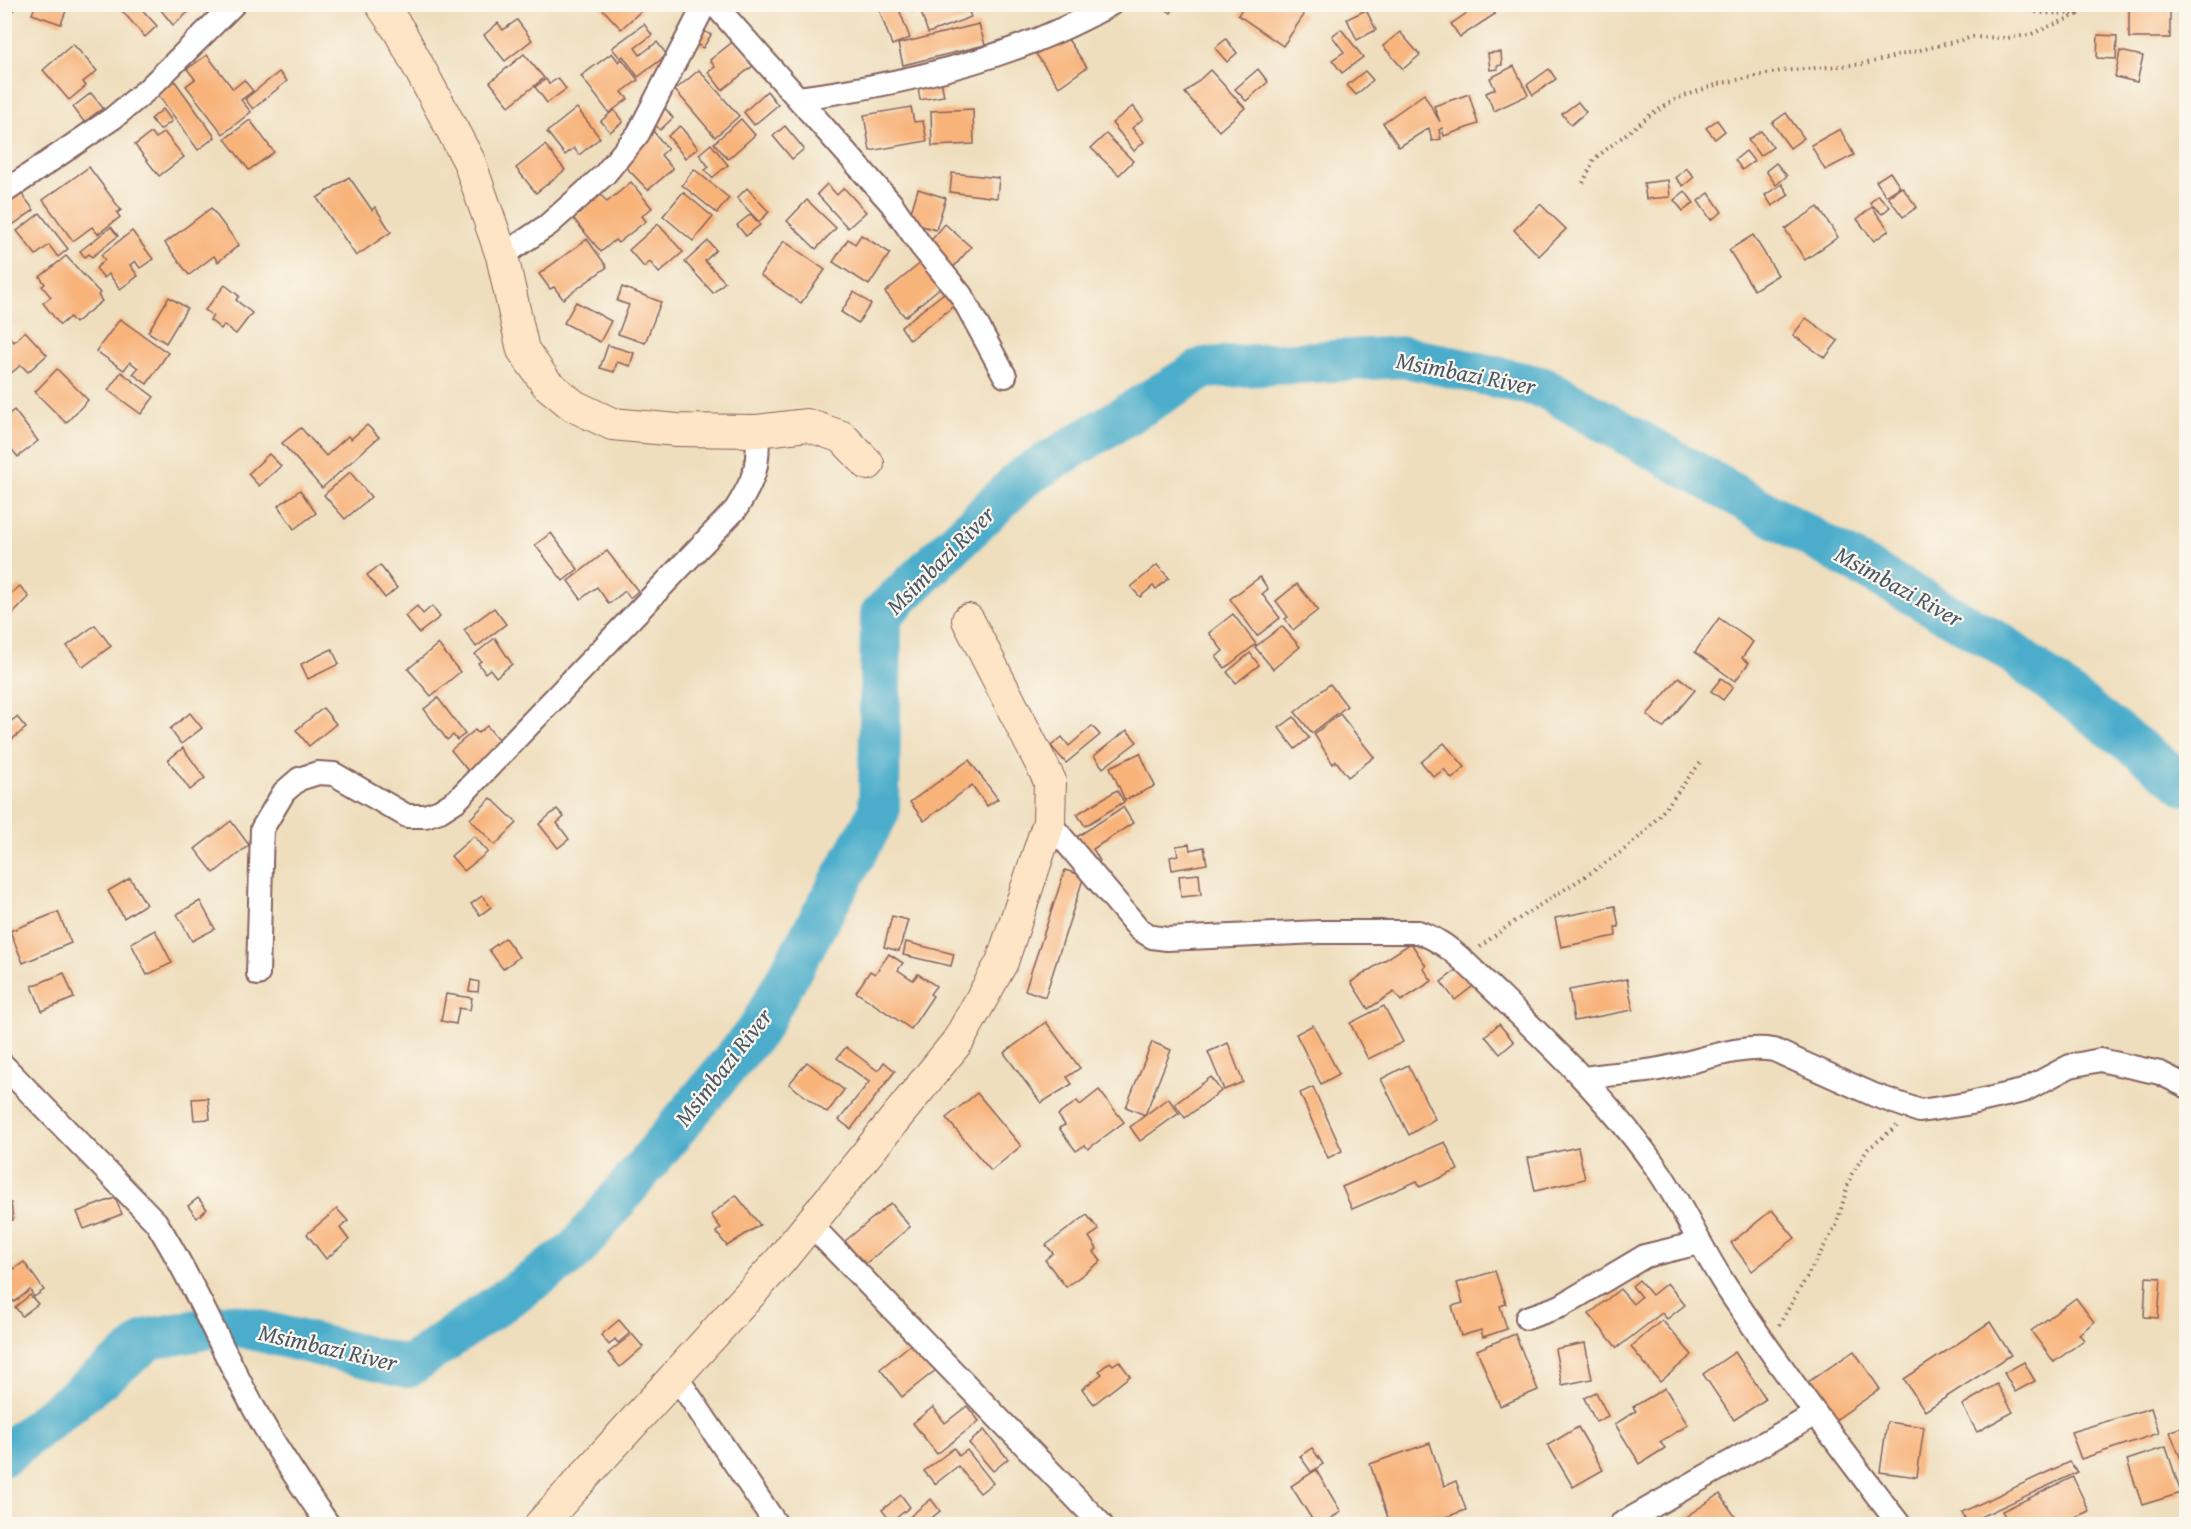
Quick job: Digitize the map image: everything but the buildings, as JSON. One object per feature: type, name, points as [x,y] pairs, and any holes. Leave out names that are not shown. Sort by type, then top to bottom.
[{"type":"street","points":[[4,192],[113,118],[148,89],[234,4]]},
{"type":"street","points":[[381,4],[400,32],[469,161],[502,256],[523,350],[547,384],[574,406],[612,424],[677,430],[757,431],[807,424],[842,437],[868,464]]},
{"type":"street","points":[[502,256],[548,225],[583,194],[604,174],[638,134],[705,4]]},
{"type":"street","points":[[714,4],[891,203],[921,246],[961,295],[1005,376]]},
{"type":"street","points":[[799,98],[835,93],[962,65],[1039,39],[1111,5]]},
{"type":"street","points":[[258,974],[262,829],[284,792],[299,779],[318,773],[334,774],[406,816],[425,816],[440,811],[457,800],[736,509],[755,474],[759,458],[757,431]]},
{"type":"street","points":[[541,1524],[780,1261],[958,1041],[1002,962],[1049,822],[1050,781],[968,620]]},
{"type":"street","points":[[1049,822],[1138,929],[1152,937],[1167,939],[1320,932],[1418,932],[1429,935],[1463,961],[1585,1078],[1660,1173],[1685,1213],[1699,1243],[1814,1415],[1899,1524]]},
{"type":"street","points":[[1585,1078],[1613,1072],[1659,1069],[1731,1052],[1763,1048],[1774,1050],[1874,1095],[1920,1111],[2023,1091],[2070,1066],[2100,1060],[2160,1073],[2187,1086]]},
{"type":"street","points":[[4,1066],[156,1222],[174,1250],[250,1401],[297,1481],[328,1524]]},
{"type":"street","points":[[810,1224],[1101,1524]]},
{"type":"street","points":[[1527,1318],[1561,1306],[1645,1256],[1699,1243]]},
{"type":"street","points":[[675,1374],[776,1524]]},
{"type":"street","points":[[1621,1524],[1814,1415]]},
{"type":"path","points":[[4,19],[18,4]]},
{"type":"path","points":[[2007,4],[2039,13],[2079,14]]},
{"type":"path","points":[[1583,183],[1594,159],[1618,139],[1676,99],[1718,84],[1781,71],[1864,64],[1973,38],[2007,38],[2029,34],[2079,14],[2093,4]]},
{"type":"path","points":[[1463,961],[1509,924],[1626,848],[1649,828],[1701,762]]},
{"type":"path","points":[[1763,1340],[1782,1322],[1812,1264],[1836,1226],[1851,1175],[1868,1149],[1920,1111]]},
{"type":"waterway","name":"Msimbazi River","points":[[4,1455],[150,1339],[231,1324],[408,1367],[574,1252],[759,1028],[879,812],[881,614],[1024,477],[1204,368],[1406,357],[1545,388],[2001,644],[2186,785]]}]
